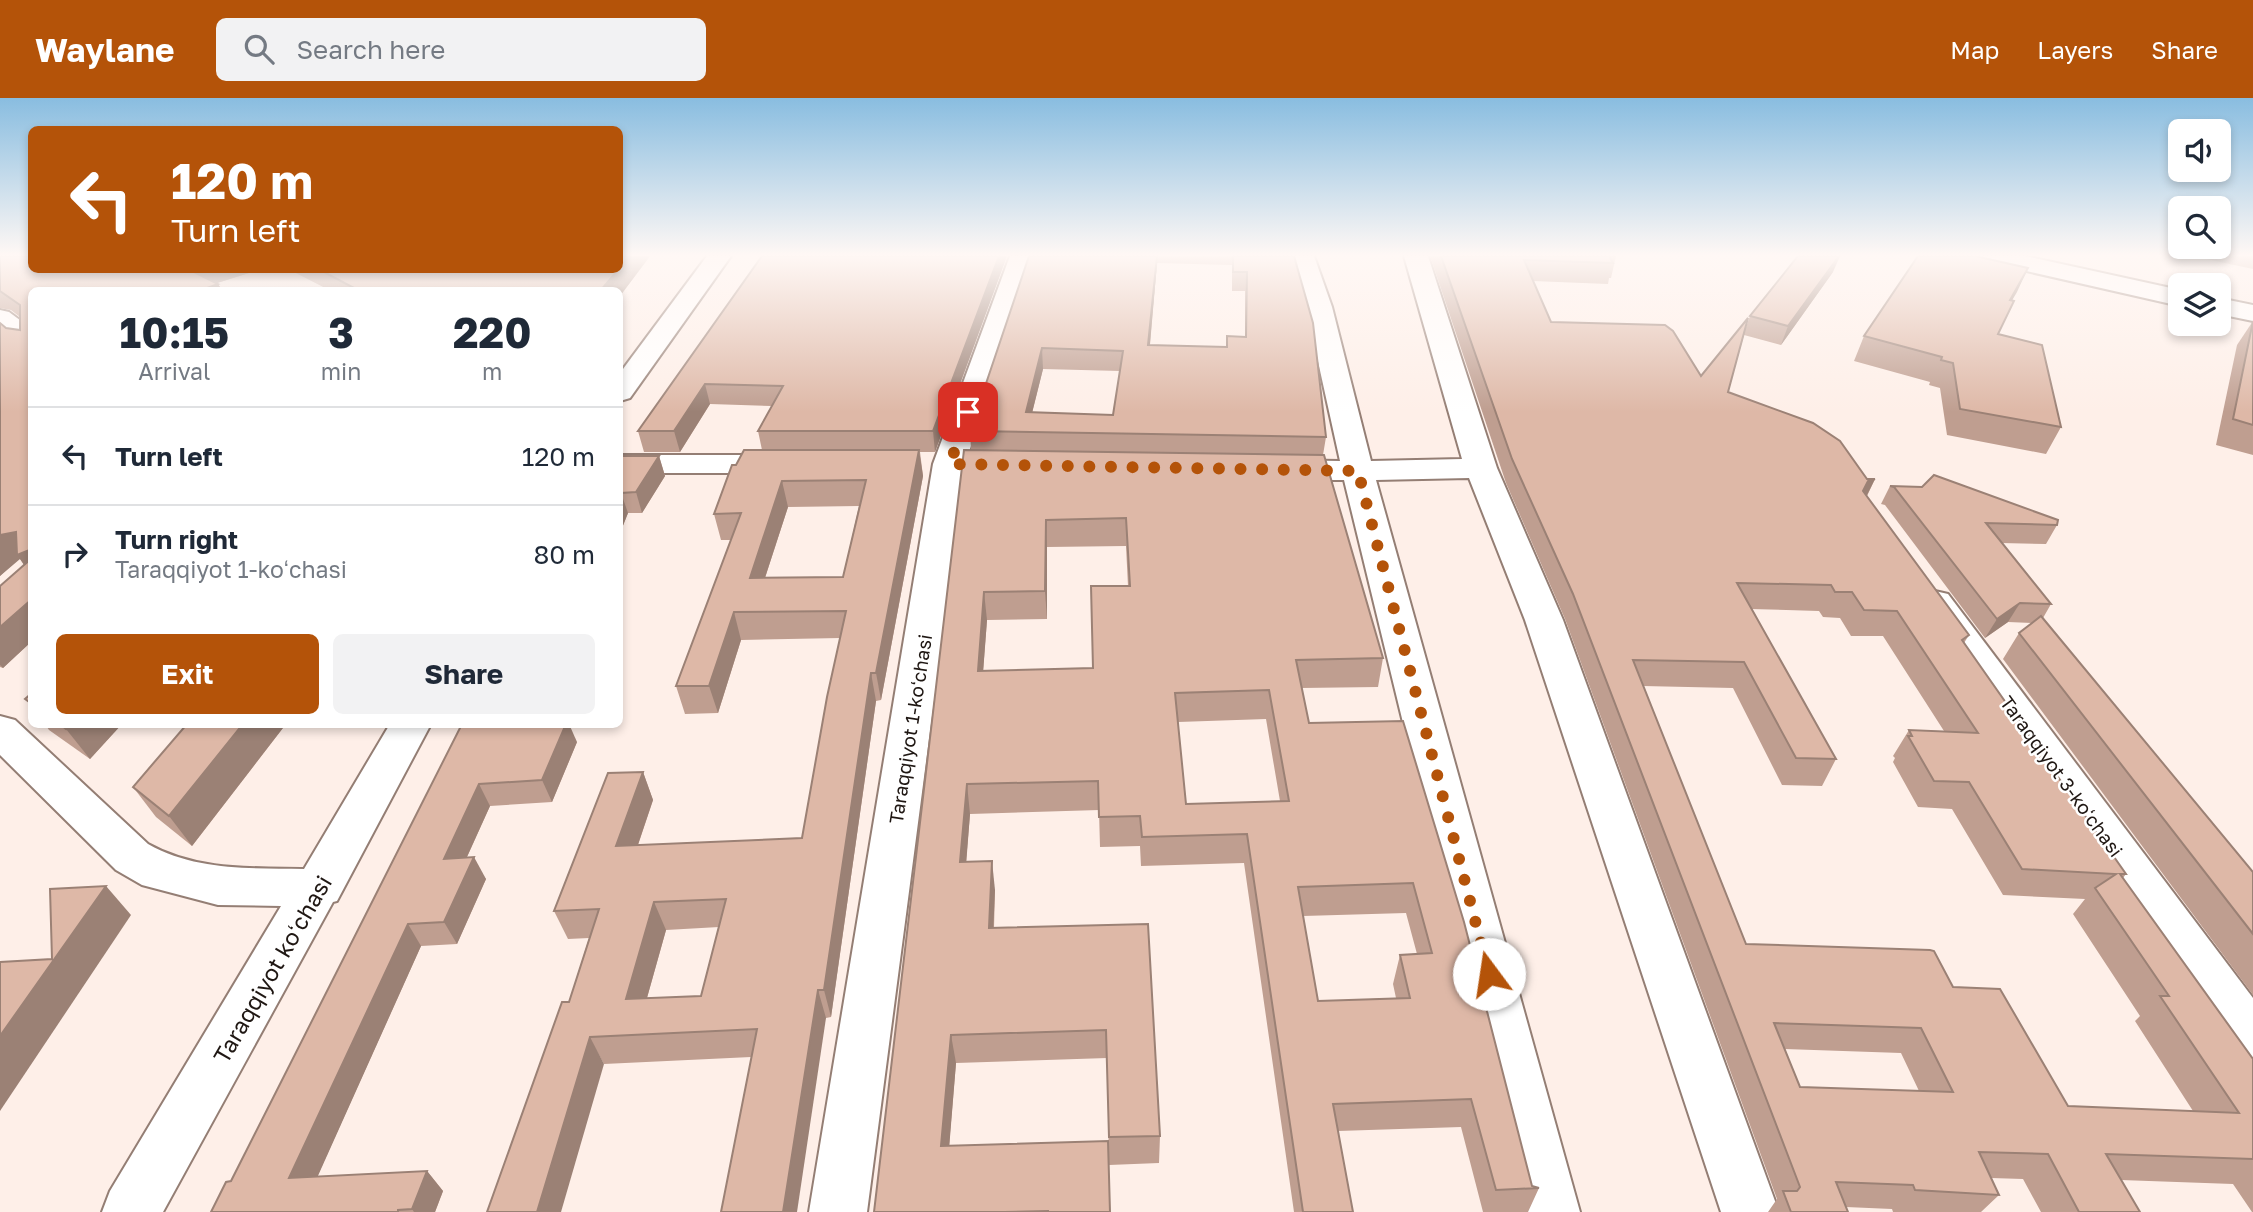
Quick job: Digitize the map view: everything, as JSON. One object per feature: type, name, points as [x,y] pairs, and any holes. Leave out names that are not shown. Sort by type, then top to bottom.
[{"type":"street","points":[[623,388],[681,308]]},
{"type":"street","name":"Taraqqiyot 1-koʻchasi","points":[[838,1212],[949,464],[1004,308]]},
{"type":"street","points":[[1319,308],[1358,471],[1551,1212]]},
{"type":"street","points":[[1432,308],[1481,468],[1544,620],[1750,1212]]},
{"type":"street","points":[[2231,308],[2253,313]]},
{"type":"street","points":[[0,318],[28,339]]},
{"type":"street","points":[[623,464],[812,464]]},
{"type":"street","points":[[1249,469],[1358,471],[1481,468]]},
{"type":"street","name":"Taraqqiyot 3-koʻchasi","points":[[1911,570],[2253,1039]]},
{"type":"street","name":"Taraqqiyot koʻchasi","points":[[131,1212],[320,888],[409,728]]},
{"type":"street","points":[[0,730],[132,856],[158,872],[218,886],[320,888]]},
{"type":"building","points":[[20,308],[28,308],[28,551],[17,555],[16,532],[0,535],[0,323],[6,328],[20,330]]},
{"type":"building","points":[[725,308],[979,308],[933,431],[758,431],[783,386],[705,384],[674,431],[638,431]]},
{"type":"building","points":[[1011,308],[1152,308],[1148,345],[1227,347],[1227,336],[1246,337],[1246,308],[1309,308],[1313,323],[1326,437],[970,431]],"holes":[[[1042,348],[1123,351],[1113,415],[1026,412]]]},
{"type":"building","points":[[1459,308],[1545,308],[1551,322],[1665,325],[1673,331],[1701,376],[1748,318],[1728,392],[1813,423],[1840,441],[1867,479],[1875,479],[1868,481],[1863,491],[1969,635],[1962,640],[2126,874],[2120,874],[2253,1059],[2253,1159],[2106,1154],[2140,1212],[2079,1212],[2048,1154],[1979,1152],[1999,1195],[1915,1190],[1913,1185],[1836,1182],[1848,1212],[1791,1212],[1783,1191],[1797,1191],[1800,1187],[1573,594],[1512,459]],"holes":[[[1737,583],[1831,585],[1835,592],[1852,592],[1864,610],[1897,611],[1978,733],[1909,730],[1912,736],[1908,736],[1934,781],[1969,782],[2022,869],[2116,874],[2095,888],[2169,996],[2160,996],[2239,1113],[2068,1106],[2000,989],[1953,987],[1934,951],[1746,944],[1633,660],[1744,662],[1796,758],[1836,759]],[[1774,1023],[1921,1028],[1953,1092],[1800,1087]]]},
{"type":"building","points":[[1756,308],[1801,308],[1788,326],[1750,316]]},
{"type":"building","points":[[1883,308],[2011,308],[1998,334],[2042,345],[2061,427],[1960,409],[1953,363],[1941,360],[1942,357],[1864,336]]},
{"type":"building","points":[[2253,321],[2253,425],[2233,419]]},
{"type":"building","points":[[744,450],[919,450],[876,673],[871,673],[824,990],[818,990],[783,1212],[721,1212],[757,1029],[590,1037],[537,1212],[487,1212],[562,1002],[569,1002],[599,909],[554,911],[608,773],[643,772],[616,846],[802,838],[827,697],[846,611],[734,612],[709,686],[676,686],[741,513],[714,514],[732,465],[736,465]],"holes":[[[866,480],[843,577],[750,578],[782,481]],[[726,899],[701,996],[626,999],[654,902]]]},
{"type":"building","points":[[964,450],[1324,455],[1383,658],[1296,660],[1309,723],[1403,721],[1464,922],[1532,1186],[1539,1188],[1496,1190],[1471,1099],[1333,1104],[1353,1212],[1303,1212],[1247,834],[1142,837],[1140,816],[1099,817],[1098,781],[967,784],[960,862],[992,861],[989,928],[1148,924],[1160,1136],[1109,1137],[1106,1030],[951,1035],[941,1146],[1108,1141],[1110,1212],[874,1212]],"holes":[[[1126,518],[1130,586],[1091,586],[1093,668],[978,671],[984,592],[1045,591],[1046,520]],[[1269,690],[1289,801],[1186,804],[1175,693]],[[1413,883],[1432,953],[1400,955],[1410,998],[1318,1001],[1298,887]]]},
{"type":"building","points":[[623,456],[659,456],[636,492],[623,493]]},
{"type":"building","points":[[1934,475],[2058,520],[2057,525],[1986,523],[2051,604],[2020,603],[1997,619],[1894,487],[1890,486],[1922,487]]},
{"type":"building","points":[[28,562],[28,602],[0,627],[0,586]]},
{"type":"building","points":[[2041,616],[2253,872],[2253,934],[2019,633]]},
{"type":"building","points":[[184,728],[240,728],[169,816],[133,787]]},
{"type":"building","points":[[460,728],[564,728],[542,780],[479,784],[444,859],[474,857],[444,922],[408,924],[289,1178],[427,1171],[412,1209],[398,1212],[211,1212],[226,1182],[231,1181]]},
{"type":"building","points":[[106,886],[0,1036],[0,962],[52,959],[50,889]]},
{"type":"route","points":[[968,412],[950,464],[1358,471],[1489,974]]}]
